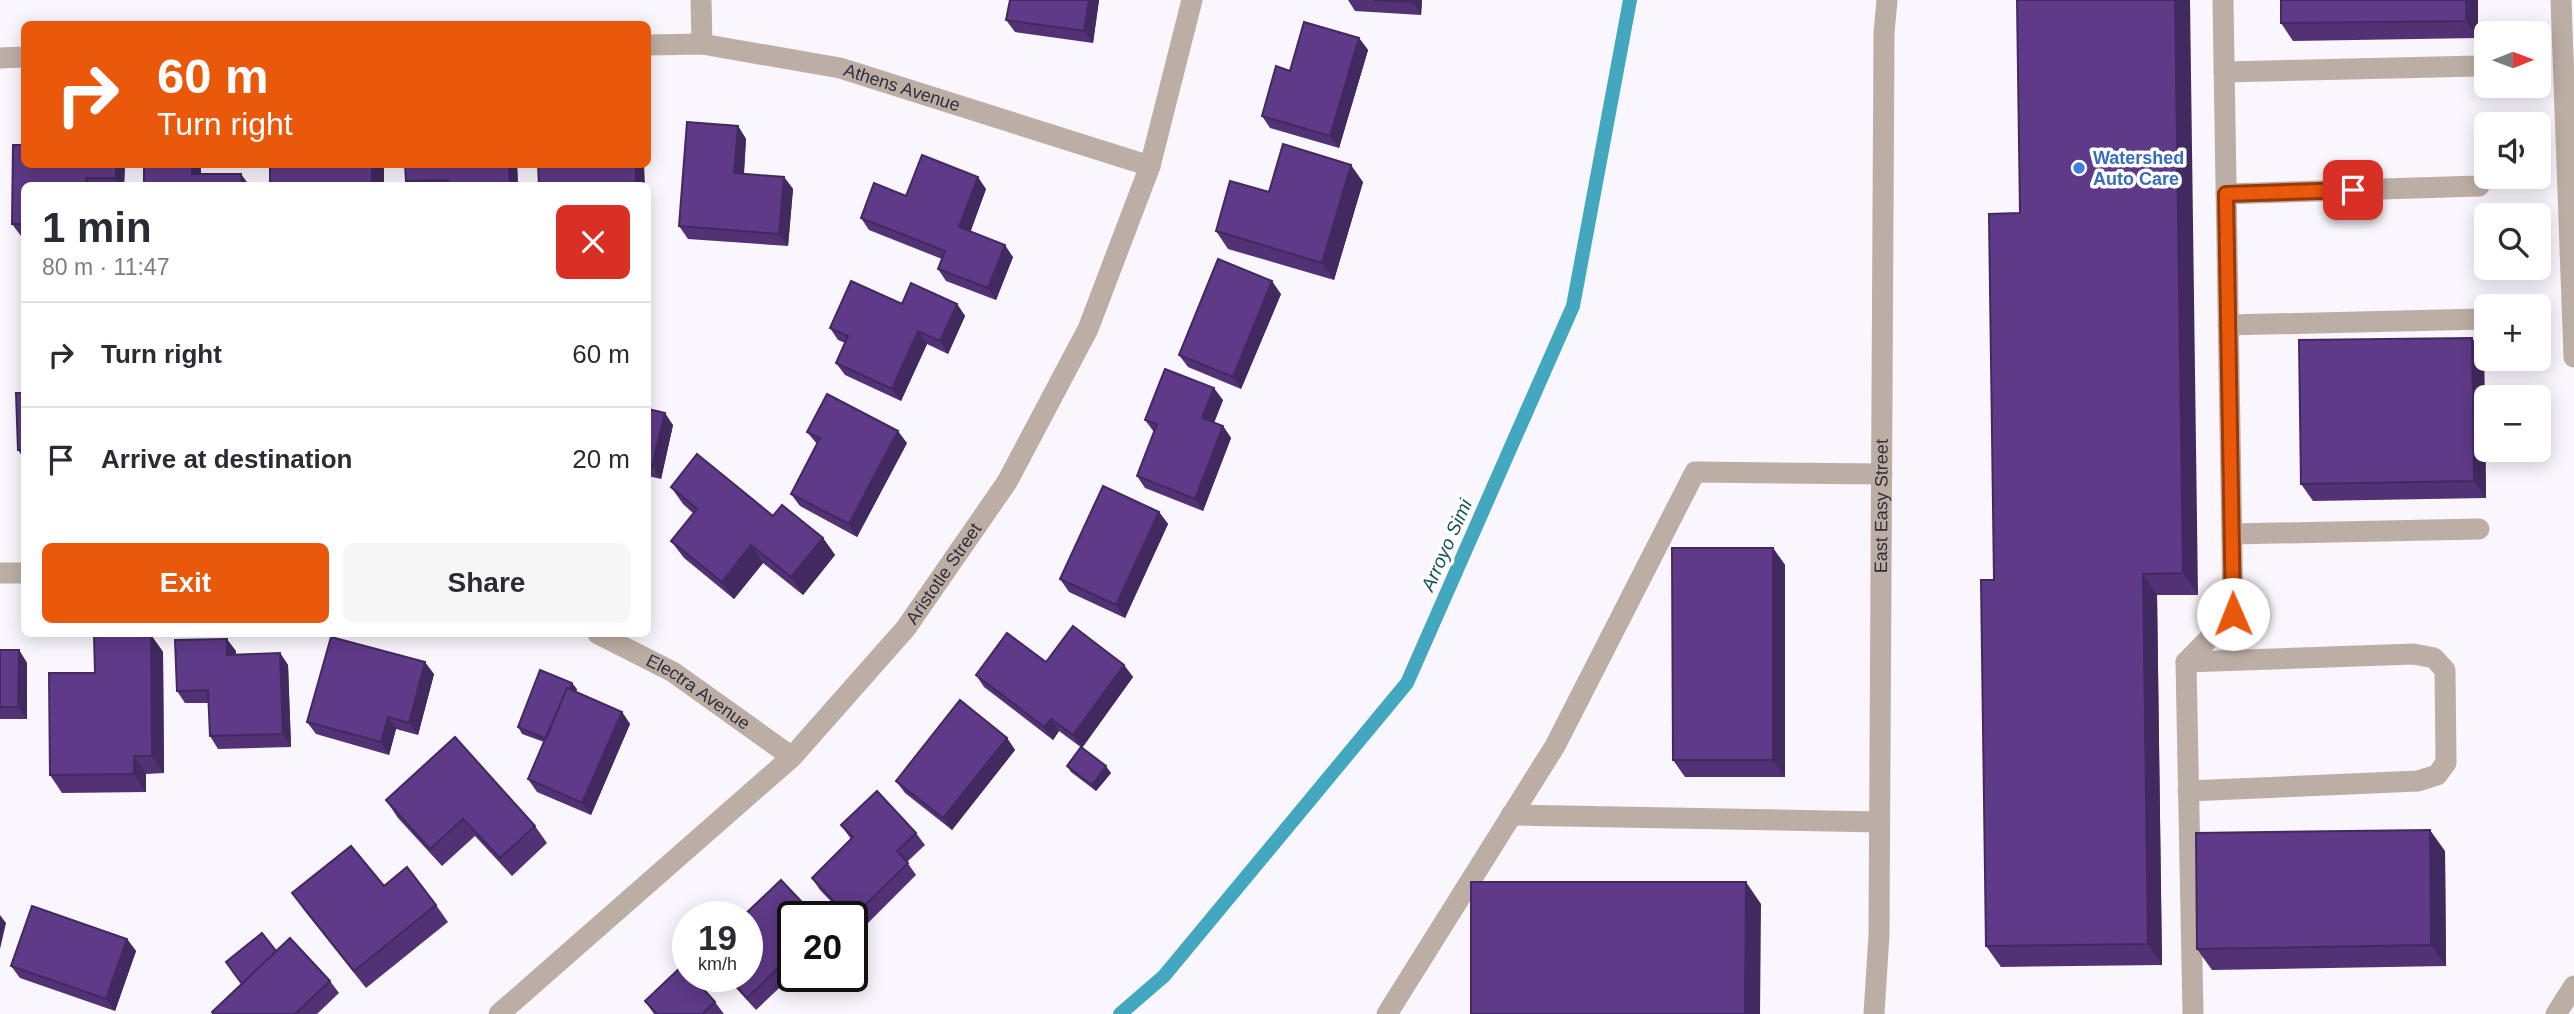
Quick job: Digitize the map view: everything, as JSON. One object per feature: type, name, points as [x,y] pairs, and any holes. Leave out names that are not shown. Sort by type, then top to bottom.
[{"type":"street","points":[[701,0],[702,44]]},
{"type":"street","name":"Aristotle Street","points":[[499,1014],[792,757],[906,628],[1007,482],[1088,329],[1150,166],[1192,0]]},
{"type":"street","name":"East Easy Street","points":[[1874,1014],[1879,934],[1884,33],[1887,0]]},
{"type":"street","points":[[2193,1014],[2186,662],[2233,614],[2223,0]]},
{"type":"street","points":[[2561,0],[2574,357]]},
{"type":"street","name":"Athens Avenue","points":[[651,45],[702,44],[839,68],[1150,166]]},
{"type":"street","points":[[0,58],[21,57]]},
{"type":"street","points":[[2224,72],[2474,66]]},
{"type":"street","points":[[2226,194],[2474,186]]},
{"type":"street","points":[[2228,325],[2474,319]]},
{"type":"street","points":[[1387,1014],[1555,746],[1695,472],[1882,474]]},
{"type":"street","points":[[2232,534],[2479,529]]},
{"type":"street","points":[[0,573],[21,573]]},
{"type":"street","name":"Electra Avenue","points":[[604,637],[673,671],[792,757]]},
{"type":"street","points":[[2186,662],[2414,654],[2434,658],[2445,670],[2446,723],[2446,762],[2437,775],[2418,781],[2188,791]]},
{"type":"street","points":[[1511,815],[1879,822]]},
{"type":"street","points":[[2556,1014],[2574,986]]},
{"type":"building","points":[[1010,0],[1089,0],[1084,31],[1006,20]]},
{"type":"building","points":[[1374,0],[1413,0],[1413,2]]},
{"type":"building","points":[[2017,0],[2175,0],[2183,573],[2143,574],[2148,944],[1986,946],[1981,580],[1994,580],[1989,214],[2020,213]]},
{"type":"building","points":[[2281,0],[2466,0],[2466,21],[2281,23]]},
{"type":"building","points":[[1304,22],[1359,38],[1330,136],[1262,116],[1276,66],[1290,71]]},
{"type":"building","points":[[687,122],[738,126],[734,173],[784,177],[779,234],[679,226]]},
{"type":"building","points":[[1283,144],[1351,165],[1322,263],[1216,231],[1230,181],[1269,192]]},
{"type":"building","points":[[13,145],[21,145],[21,168],[116,168],[116,178],[86,178],[86,182],[21,182],[21,224],[12,224]]},
{"type":"building","points":[[922,155],[978,177],[959,227],[1005,245],[988,288],[938,269],[945,251],[861,218],[874,183],[906,196]]},
{"type":"building","points":[[144,168],[192,168],[192,174],[241,174],[242,182],[144,182]]},
{"type":"building","points":[[270,168],[372,168],[372,182],[270,182]]},
{"type":"building","points":[[405,168],[509,168],[510,182],[406,181]]},
{"type":"building","points":[[538,168],[636,168],[636,182],[539,182]]},
{"type":"building","points":[[1218,259],[1272,281],[1233,377],[1179,355]]},
{"type":"building","points":[[851,281],[902,304],[911,283],[957,304],[940,341],[918,331],[892,389],[836,363],[848,336],[830,328]]},
{"type":"building","points":[[2472,338],[2474,481],[2301,484],[2299,340]]},
{"type":"building","points":[[1165,369],[1214,388],[1202,418],[1223,426],[1195,499],[1137,476],[1157,424],[1145,420]]},
{"type":"building","points":[[16,393],[21,393],[21,450],[18,450]]},
{"type":"building","points":[[827,394],[898,431],[849,524],[791,494],[820,438],[807,432]]},
{"type":"building","points":[[651,410],[665,413],[651,466]]},
{"type":"building","points":[[697,454],[773,516],[782,505],[823,538],[791,577],[751,545],[722,582],[671,541],[697,509],[671,487]]},
{"type":"building","points":[[1103,486],[1159,512],[1116,605],[1060,579]]},
{"type":"building","points":[[1672,548],[1773,548],[1773,760],[1673,760]]},
{"type":"building","points":[[1073,626],[1124,665],[1073,735],[1051,719],[1044,727],[976,675],[1007,633],[1046,662]]},
{"type":"building","points":[[94,637],[151,637],[152,756],[134,756],[134,774],[50,775],[49,673],[95,673]]},
{"type":"building","points":[[331,637],[425,662],[409,723],[388,717],[381,742],[307,722]]},
{"type":"building","points":[[227,639],[227,655],[280,653],[283,734],[210,736],[208,690],[177,691],[175,640]]},
{"type":"building","points":[[0,650],[19,650],[18,707],[0,707]]},
{"type":"building","points":[[540,670],[572,683],[570,689],[567,688],[546,739],[518,727]]},
{"type":"building","points":[[567,688],[622,712],[582,803],[528,779]]},
{"type":"building","points":[[960,700],[1007,738],[943,818],[896,781]]},
{"type":"building","points":[[455,737],[535,826],[500,858],[463,819],[430,849],[386,800]]},
{"type":"building","points":[[1081,747],[1106,766],[1092,785],[1067,766]]},
{"type":"building","points":[[877,791],[916,833],[897,851],[908,863],[868,902],[834,901],[812,878],[853,837],[841,825]]},
{"type":"building","points":[[2430,830],[2431,945],[2197,949],[2196,833]]},
{"type":"building","points":[[351,846],[384,886],[407,867],[436,905],[354,971],[292,893]]},
{"type":"building","points":[[781,880],[801,901],[777,901],[777,969],[763,983],[763,901],[759,901]]},
{"type":"building","points":[[1471,882],[1746,882],[1745,1014],[1471,1014]]},
{"type":"building","points":[[32,906],[127,939],[106,999],[11,966]]},
{"type":"building","points":[[262,933],[276,951],[242,984],[226,962]]},
{"type":"building","points":[[290,938],[330,981],[295,1014],[212,1012]]},
{"type":"building","points":[[672,975],[672,992],[706,992],[715,1002],[705,1014],[657,1014],[645,1001]]},
{"type":"building","points":[[742,992],[753,992],[747,998]]},
{"type":"waterway","name":"Arroyo Simi","points":[[1120,1014],[1164,976],[1407,683],[1573,306],[1630,0]]},
{"type":"place","name":"Watershed Auto Care","points":[[2079,168]]},
{"type":"route","points":[[2233,614],[2226,194],[2353,190]]}]
